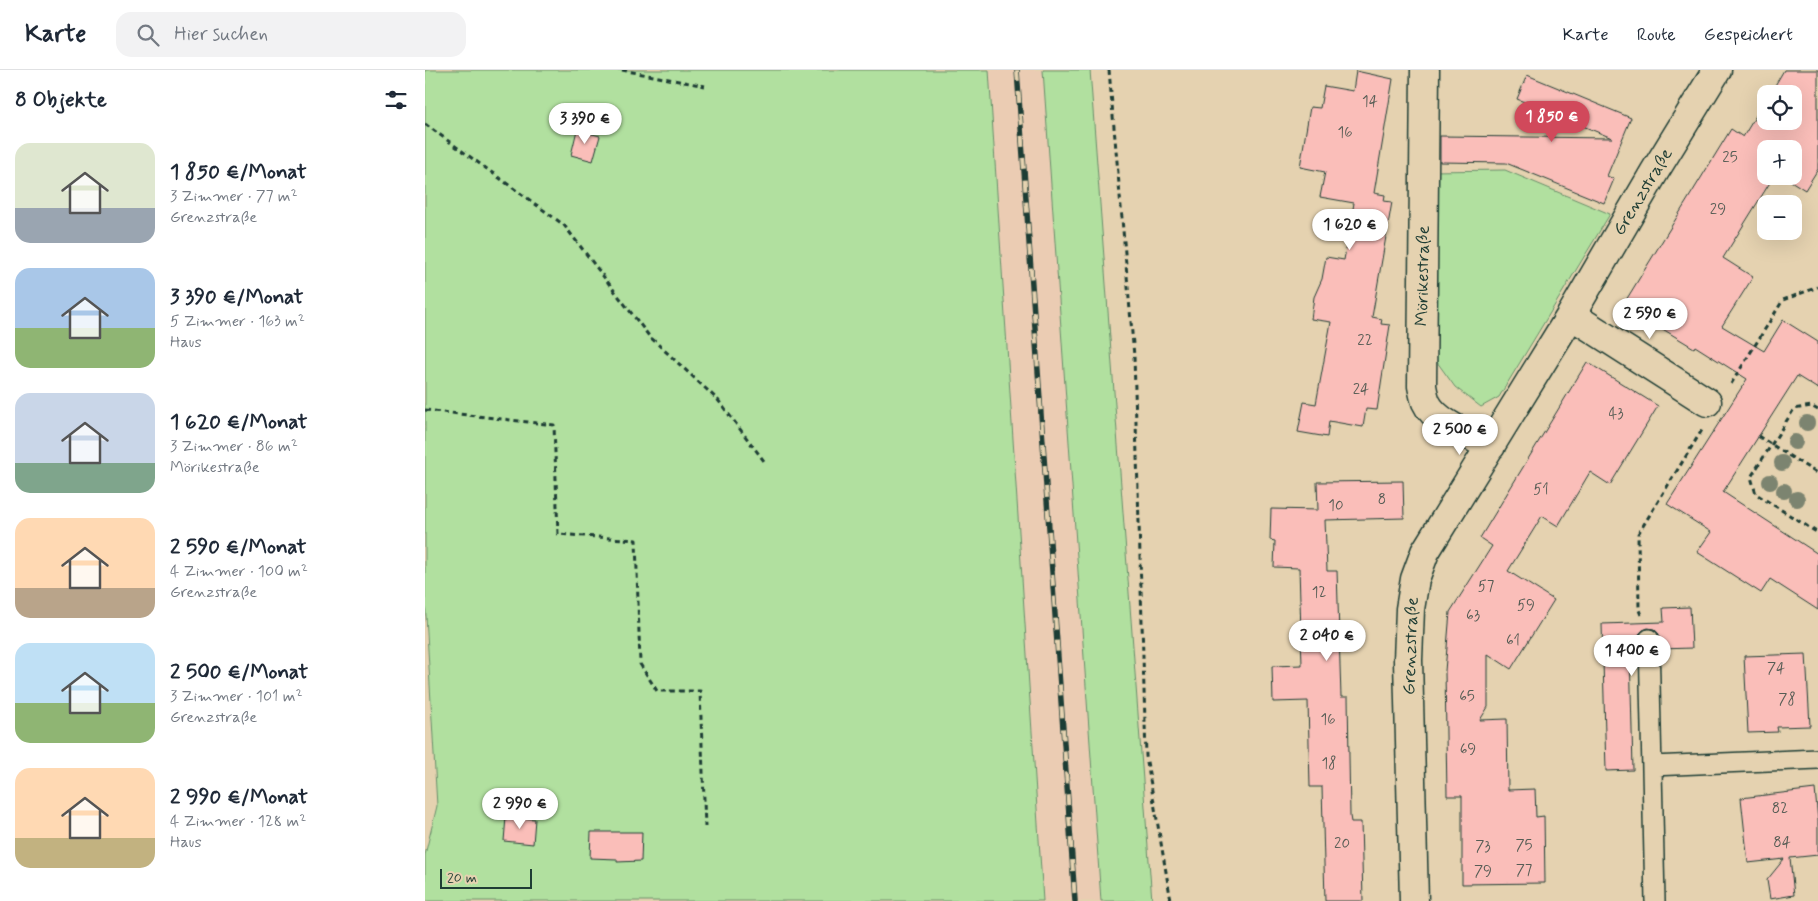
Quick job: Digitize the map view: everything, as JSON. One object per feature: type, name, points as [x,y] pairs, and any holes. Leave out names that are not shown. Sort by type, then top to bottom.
[{"type":"street","name":"Mörikestraße","points":[[1425,70],[1422,386],[1426,402],[1433,414],[1491,446]]},
{"type":"street","name":"Grenzstraße","points":[[1414,901],[1408,660],[1410,609],[1415,579],[1425,552],[1571,315],[1655,171],[1717,70]]},
{"type":"street","points":[[1571,315],[1707,402]]},
{"type":"lane","points":[[1649,639],[1655,901]]},
{"type":"lane","points":[[1652,766],[1818,759]]},
{"type":"path","points":[[622,70],[705,86]]},
{"type":"path","points":[[1109,70],[1135,356],[1146,756],[1171,901]]},
{"type":"path","points":[[425,124],[564,225],[649,336],[718,400],[764,461]]},
{"type":"path","points":[[1774,315],[1783,300],[1818,287]]},
{"type":"path","points":[[1818,410],[1811,406],[1794,409],[1751,477],[1756,494],[1818,533]]},
{"type":"path","points":[[425,410],[554,425],[558,534],[636,540],[641,664],[657,691],[700,691],[705,827]]},
{"type":"path","points":[[1758,436],[1818,474]]},
{"type":"path","points":[[1649,639],[1639,610],[1638,534],[1659,500]]},
{"type":"shaded area","points":[[989,70],[1043,70],[1101,901],[1043,901]]},
{"type":"green space","points":[[425,70],[989,70],[1043,901],[425,901],[425,855],[437,806],[425,598]]},
{"type":"green space","points":[[1043,70],[1090,70],[1152,901],[1101,901]]},
{"type":"green space","points":[[1505,170],[1610,214],[1499,397],[1481,407],[1455,387],[1437,362],[1429,321],[1431,171]]},
{"type":"building","points":[[1784,70],[1818,70],[1818,169],[1805,190],[1797,185],[1802,185],[1802,140],[1757,140],[1757,185],[1768,185],[1762,195],[1757,195],[1757,203],[1723,258],[1753,277],[1722,326],[1764,351],[1783,320],[1818,342],[1818,389],[1797,376],[1723,492],[1818,554],[1818,610],[1770,579],[1761,593],[1697,552],[1711,532],[1667,504],[1747,379],[1695,346],[1694,348],[1623,305],[1731,129],[1743,137],[1757,114],[1757,130],[1802,130],[1802,85],[1775,85]]},
{"type":"building","points":[[1356,71],[1393,79],[1374,193],[1385,195],[1384,201],[1392,202],[1372,317],[1382,319],[1381,324],[1390,325],[1377,410],[1366,409],[1363,427],[1329,421],[1327,437],[1298,432],[1304,402],[1316,404],[1331,322],[1311,319],[1314,297],[1322,279],[1326,257],[1344,260],[1354,203],[1320,197],[1325,172],[1300,167],[1310,107],[1320,108],[1324,86],[1353,91]]},
{"type":"building","points":[[1527,75],[1631,118],[1607,176],[1614,179],[1604,203],[1506,163],[1440,162],[1440,136],[1612,138],[1517,99]]},
{"type":"building","points":[[577,130],[600,136],[593,161],[571,155]]},
{"type":"building","points":[[1587,362],[1658,406],[1610,485],[1590,472],[1558,526],[1542,516],[1508,571],[1554,600],[1511,669],[1488,654],[1488,707],[1480,720],[1507,719],[1508,790],[1535,789],[1536,817],[1544,816],[1545,883],[1462,884],[1462,796],[1447,796],[1445,671],[1450,612],[1492,546],[1480,538]]},
{"type":"building","points":[[1403,481],[1404,518],[1325,520],[1327,571],[1337,571],[1341,697],[1348,697],[1350,816],[1351,822],[1361,822],[1363,901],[1325,901],[1322,787],[1310,787],[1308,701],[1273,702],[1272,666],[1302,665],[1299,568],[1274,567],[1275,541],[1270,540],[1271,509],[1318,510],[1317,482]]},
{"type":"building","points":[[1690,607],[1692,648],[1660,649],[1659,634],[1654,629],[1648,628],[1639,634],[1638,650],[1630,650],[1633,770],[1606,771],[1602,624],[1664,622],[1663,608]]},
{"type":"building","points":[[1806,654],[1810,726],[1777,727],[1778,732],[1748,733],[1744,656]]},
{"type":"building","points":[[1815,789],[1818,821],[1818,855],[1790,858],[1794,895],[1770,899],[1767,880],[1784,859],[1748,863],[1741,798]]},
{"type":"building","points":[[506,817],[535,819],[533,844],[504,841]]},
{"type":"building","points":[[591,832],[642,832],[641,861],[617,862],[617,859],[590,858]]},
{"type":"railway","points":[[1017,70],[1075,901]]}]
